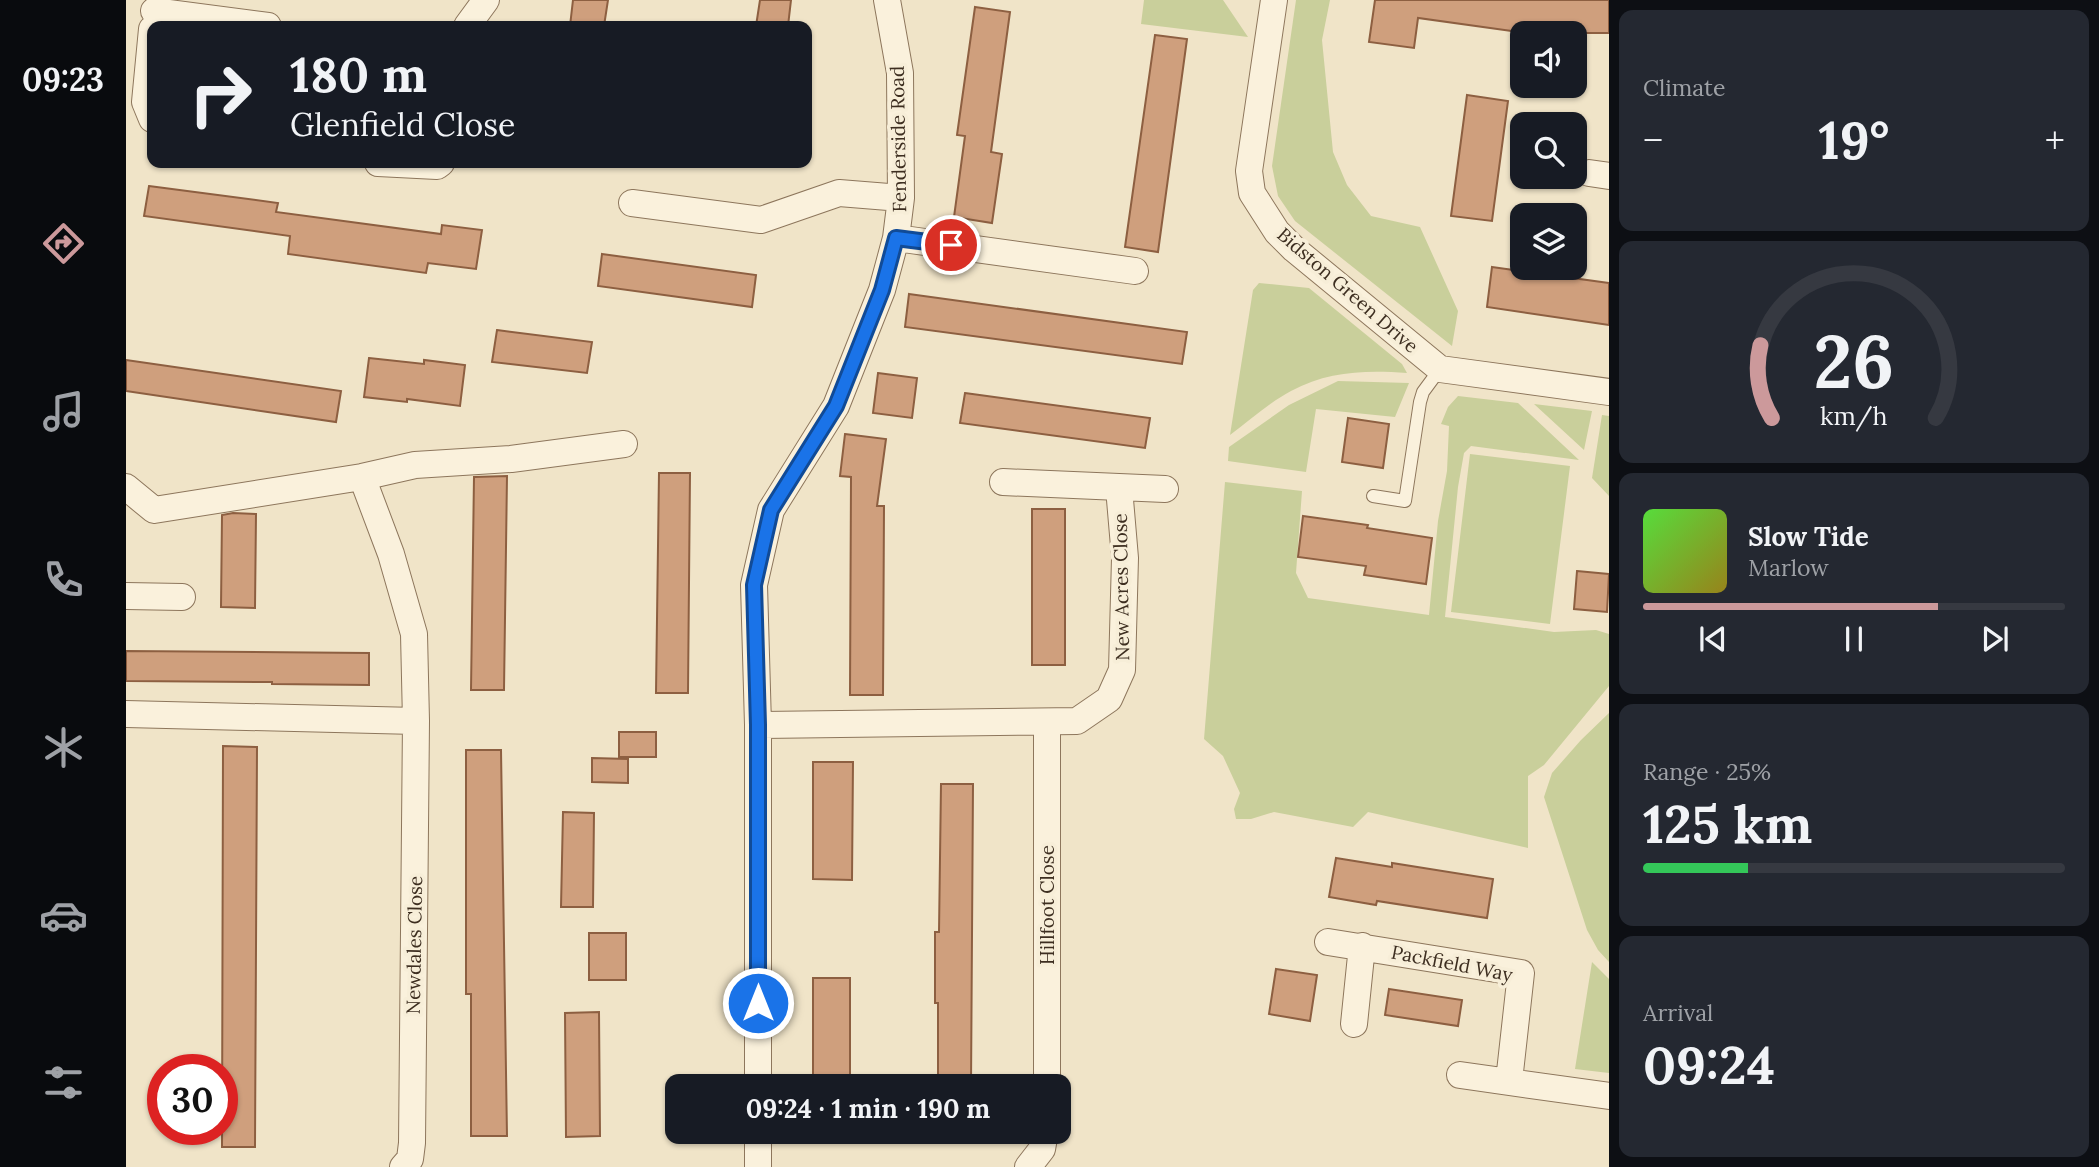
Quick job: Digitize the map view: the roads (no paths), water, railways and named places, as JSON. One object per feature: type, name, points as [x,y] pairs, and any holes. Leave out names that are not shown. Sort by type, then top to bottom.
[{"type":"street","points":[[471,21],[486,0]]},
{"type":"street","name":"Fenderside Road","points":[[758,1074],[758,725],[754,585],[771,510],[836,406],[882,290],[896,238],[901,198],[900,73],[887,0]]},
{"type":"street","name":"Bidston Green Drive","points":[[1274,0],[1249,171],[1252,193],[1277,232],[1294,249],[1440,369]]},
{"type":"street","points":[[154,16],[211,21]]},
{"type":"street","points":[[141,107],[147,65]]},
{"type":"street","points":[[632,203],[761,220],[839,193],[901,198]]},
{"type":"street","points":[[896,238],[1135,271]]},
{"type":"street","points":[[1440,369],[1609,392]]},
{"type":"street","points":[[128,492],[154,510],[362,477],[415,465],[511,458],[624,443]]},
{"type":"street","name":"Newdales Close","points":[[362,477],[391,554],[414,634],[416,721],[412,1143],[410,1159],[403,1167]]},
{"type":"street","name":"New Acres Close","points":[[1003,482],[1165,489]]},
{"type":"street","name":"New Acres Close","points":[[758,725],[1077,721],[1109,699],[1122,670],[1125,558],[1119,488]]},
{"type":"street","points":[[126,596],[182,597]]},
{"type":"street","points":[[126,714],[416,721]]},
{"type":"street","name":"Hillfoot Close","points":[[1046,1074],[1048,723]]},
{"type":"street","name":"Packfield Way","points":[[1328,942],[1521,973],[1509,1081]]},
{"type":"street","points":[[1354,1024],[1362,946]]},
{"type":"street","points":[[1460,1075],[1609,1096]]},
{"type":"street","points":[[758,1144],[758,1167]]},
{"type":"street","points":[[1028,1167],[1043,1144]]},
{"type":"lane","points":[[1373,496],[1405,501],[1420,402],[1423,392],[1440,369]]}]
